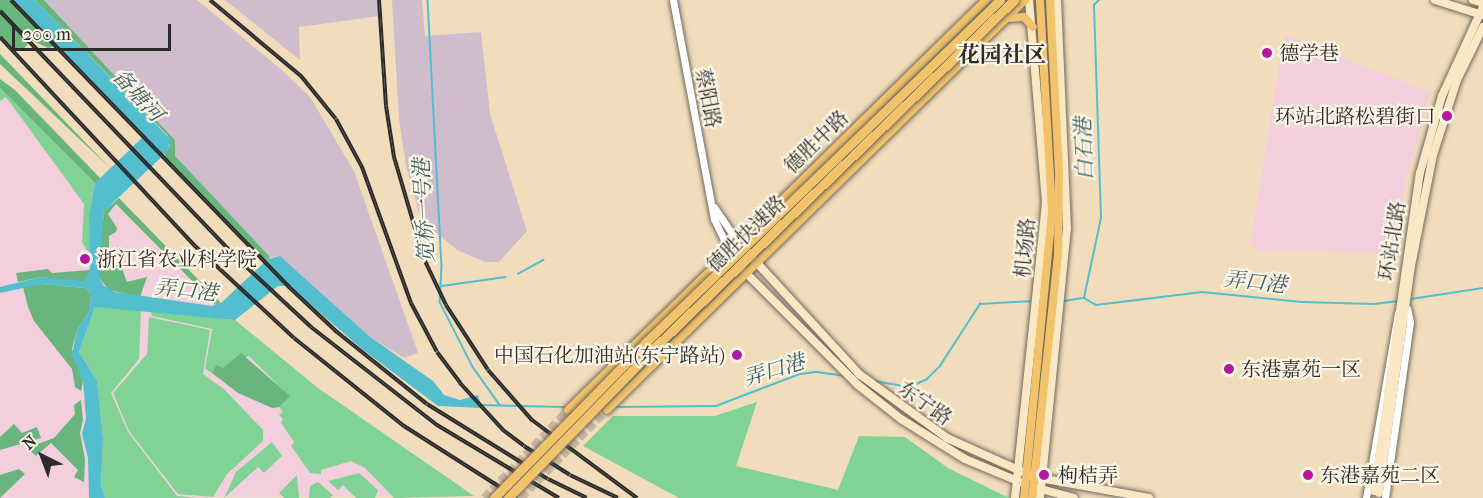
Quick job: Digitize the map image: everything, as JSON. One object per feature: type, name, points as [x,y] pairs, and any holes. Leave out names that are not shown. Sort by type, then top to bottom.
[{"type":"highway","name":"德胜快速路","points":[[494,498],[646,342],[1000,0]]},
{"type":"highway","name":"德胜快速路","points":[[508,498],[651,351],[1014,0]]},
{"type":"main road","name":"德胜中路","points":[[571,407],[727,250],[986,0]]},
{"type":"main road","points":[[610,407],[754,263],[1025,0]]},
{"type":"main road","name":"机场路","points":[[1029,0],[1045,176],[1045,263],[1051,286],[1048,311],[1033,379],[1030,475],[1032,498]]},
{"type":"main road","name":"机场路","points":[[1040,0],[1052,164],[1045,263]]},
{"type":"main road","name":"机场路","points":[[1050,0],[1059,106]]},
{"type":"main road","name":"机场路","points":[[1024,498],[1031,488],[1030,475],[1059,216],[1057,0]]},
{"type":"main road","points":[[1435,0],[1482,10]]},
{"type":"main road","points":[[1473,0],[1482,10]]},
{"type":"main road","name":"环站北路","points":[[1379,494],[1406,280],[1429,138],[1457,56],[1482,10]]},
{"type":"main road","points":[[1004,20],[1018,16],[1033,27]]},
{"type":"main road","name":"环站北路","points":[[1406,280],[1444,114],[1483,27]]},
{"type":"main road","points":[[1036,71],[1043,58]]},
{"type":"main road","name":"东宁路","points":[[737,241],[754,263],[842,357],[884,395],[946,438],[1030,475],[1149,498]]},
{"type":"main road","name":"东宁路","points":[[745,272],[871,395],[941,445],[1031,488],[1074,498]]},
{"type":"main road","name":"机场路","points":[[1016,498],[1031,488]]},
{"type":"street","name":"蔡阳路","points":[[673,0],[711,202],[727,250]]},
{"type":"street","points":[[711,202],[737,241]]},
{"type":"street","points":[[727,250],[745,272]]},
{"type":"street","points":[[1366,498],[1403,309]]},
{"type":"shaded area","points":[[44,0],[197,0],[283,71],[310,97],[354,171],[418,353],[404,358],[369,336],[280,256],[270,257],[174,156],[175,140]]},
{"type":"shaded area","points":[[225,0],[379,0],[380,16],[299,27],[300,60]]},
{"type":"shaded area","points":[[392,0],[422,0],[425,36],[481,32],[490,114],[527,231],[499,262],[485,262],[457,250],[421,220],[406,166],[399,119]]},
{"type":"shaded area","points":[[1284,35],[1431,92],[1406,180],[1398,240],[1390,253],[1258,251],[1250,244]]},
{"type":"shaded area","name":"浙江省农业科学院","points":[[0,88],[216,305],[318,388],[474,496],[0,498]]},
{"type":"green space","points":[[0,0],[14,0],[60,45],[48,48],[31,40],[23,50],[13,51],[0,37]]},
{"type":"green space","points":[[35,0],[44,0],[175,140],[175,156],[270,257],[265,262],[164,156],[170,145],[168,136]]},
{"type":"green space","points":[[0,54],[109,167],[0,64]]},
{"type":"green space","points":[[0,79],[15,90],[101,179],[95,183],[0,88]]},
{"type":"green space","points":[[0,88],[95,183],[89,216],[90,256],[82,242],[84,204],[6,97],[0,101]]},
{"type":"green space","points":[[119,198],[221,303],[216,305],[116,204],[108,214],[117,228],[116,232],[109,236],[109,257],[99,258],[104,211]]},
{"type":"green space","points":[[120,263],[127,282],[147,277],[140,297],[109,290],[99,278],[99,267]]},
{"type":"green space","points":[[48,269],[52,273],[90,270],[85,282],[41,277],[18,282],[16,273]]},
{"type":"green space","points":[[42,284],[85,288],[91,294],[90,310],[77,330],[72,349],[83,381],[81,391],[75,387],[72,369],[34,321],[28,307],[23,287]]},
{"type":"green space","points":[[95,307],[141,310],[139,359],[111,393],[128,432],[177,496],[197,498],[105,498],[101,485],[103,438],[97,381],[79,352]]},
{"type":"green space","points":[[150,311],[235,320],[318,388],[474,496],[394,498],[365,468],[351,461],[321,470],[321,474],[310,473],[291,446],[294,442],[281,423],[283,419],[279,415],[283,412],[279,407],[289,396],[249,356],[223,368],[216,366],[212,373],[205,369],[212,329],[152,316]]},
{"type":"green space","points":[[149,317],[210,330],[203,374],[224,389],[263,430],[263,441],[227,474],[213,497],[178,494],[129,431],[113,393],[147,354]]},
{"type":"green space","points":[[241,353],[290,396],[279,407],[272,408],[238,393],[212,373],[216,365],[223,368]]},
{"type":"green space","points":[[81,400],[83,420],[80,433],[85,459],[84,482],[74,477],[78,470],[51,443],[36,456],[27,448],[54,438],[75,414],[74,405]]},
{"type":"green space","points":[[757,402],[736,466],[838,490],[859,436],[905,437],[948,468],[1009,498],[679,498],[583,446],[613,416],[715,416]]},
{"type":"green space","points":[[14,424],[22,433],[37,427],[41,438],[0,450],[0,437]]},
{"type":"green space","points":[[272,442],[282,456],[264,473],[258,467],[224,498],[236,472]]},
{"type":"green space","points":[[19,469],[25,474],[0,498],[0,475]]},
{"type":"green space","points":[[359,473],[378,490],[375,498],[356,498],[343,485],[338,490],[328,481]]},
{"type":"green space","points":[[297,475],[299,498],[284,498],[279,493]]},
{"type":"green space","points":[[318,482],[333,495],[330,498],[309,498],[310,486]]},
{"type":"water","points":[[14,0],[35,0],[171,140],[167,152],[104,211],[99,278],[104,286],[115,292],[212,306],[221,303],[268,259],[280,256],[369,336],[433,381],[444,395],[460,400],[478,395],[482,408],[438,406],[362,349],[289,286],[278,286],[235,320],[95,307],[79,352],[97,381],[103,438],[101,485],[105,498],[89,498],[88,458],[82,434],[86,418],[83,381],[72,355],[77,330],[90,310],[91,294],[85,288],[42,284],[0,293],[0,287],[41,277],[85,281],[90,268],[89,216],[95,183],[144,136]]},
{"type":"waterway","name":"笕桥一号港","points":[[428,0],[442,266],[440,302],[473,367],[500,405]]},
{"type":"waterway","name":"白石港","points":[[1084,298],[1101,218],[1094,5],[1099,0]]},
{"type":"waterway","points":[[518,274],[543,260]]},
{"type":"waterway","points":[[442,286],[505,277]]},
{"type":"waterway","name":"弄口港","points":[[1411,299],[1483,288]]},
{"type":"waterway","name":"弄口港","points":[[1064,301],[1084,298],[1096,305],[1202,292],[1302,302],[1374,304],[1397,301]]},
{"type":"waterway","name":"弄口港","points":[[875,381],[910,387],[927,379],[940,366],[980,304],[1033,301]]},
{"type":"waterway","name":"弄口港","points":[[615,407],[716,406],[800,374],[817,372],[844,376]]},
{"type":"waterway","name":"弄口港","points":[[480,405],[565,407]]},
{"type":"tunnel","points":[[484,498],[568,410]]},
{"type":"tunnel","points":[[521,498],[607,410]]},
{"type":"railway","points":[[11,0],[289,287],[337,332],[427,404],[548,479],[587,498]]},
{"type":"railway","points":[[210,0],[301,76],[336,119],[362,167],[411,303],[437,352],[460,383],[503,430],[524,446],[570,475],[618,498]]},
{"type":"railway","points":[[379,0],[386,106],[394,157],[424,259],[446,305],[488,370],[532,420],[637,498]]},
{"type":"railway","points":[[0,11],[240,261],[311,327],[437,425],[559,498]]},
{"type":"railway","points":[[0,37],[195,246],[294,338],[404,426],[517,498]]},
{"type":"place","name":"德学巷","points":[[1267,53]]},
{"type":"place","name":"环站北路松碧街口","points":[[1447,116]]},
{"type":"place","name":"浙江省农业科学院","points":[[85,259]]},
{"type":"place","name":"中国石化加油站(东宁路站)","points":[[737,355]]},
{"type":"place","name":"东港嘉苑一区","points":[[1229,369]]},
{"type":"place","name":"枸桔弄","points":[[1044,475]]},
{"type":"place","name":"东港嘉苑二区","points":[[1308,475]]},
{"type":"district","name":"花园社区","points":[[1002,56]]},
{"type":"water label","name":"备塘河","points":[[138,95]]}]
